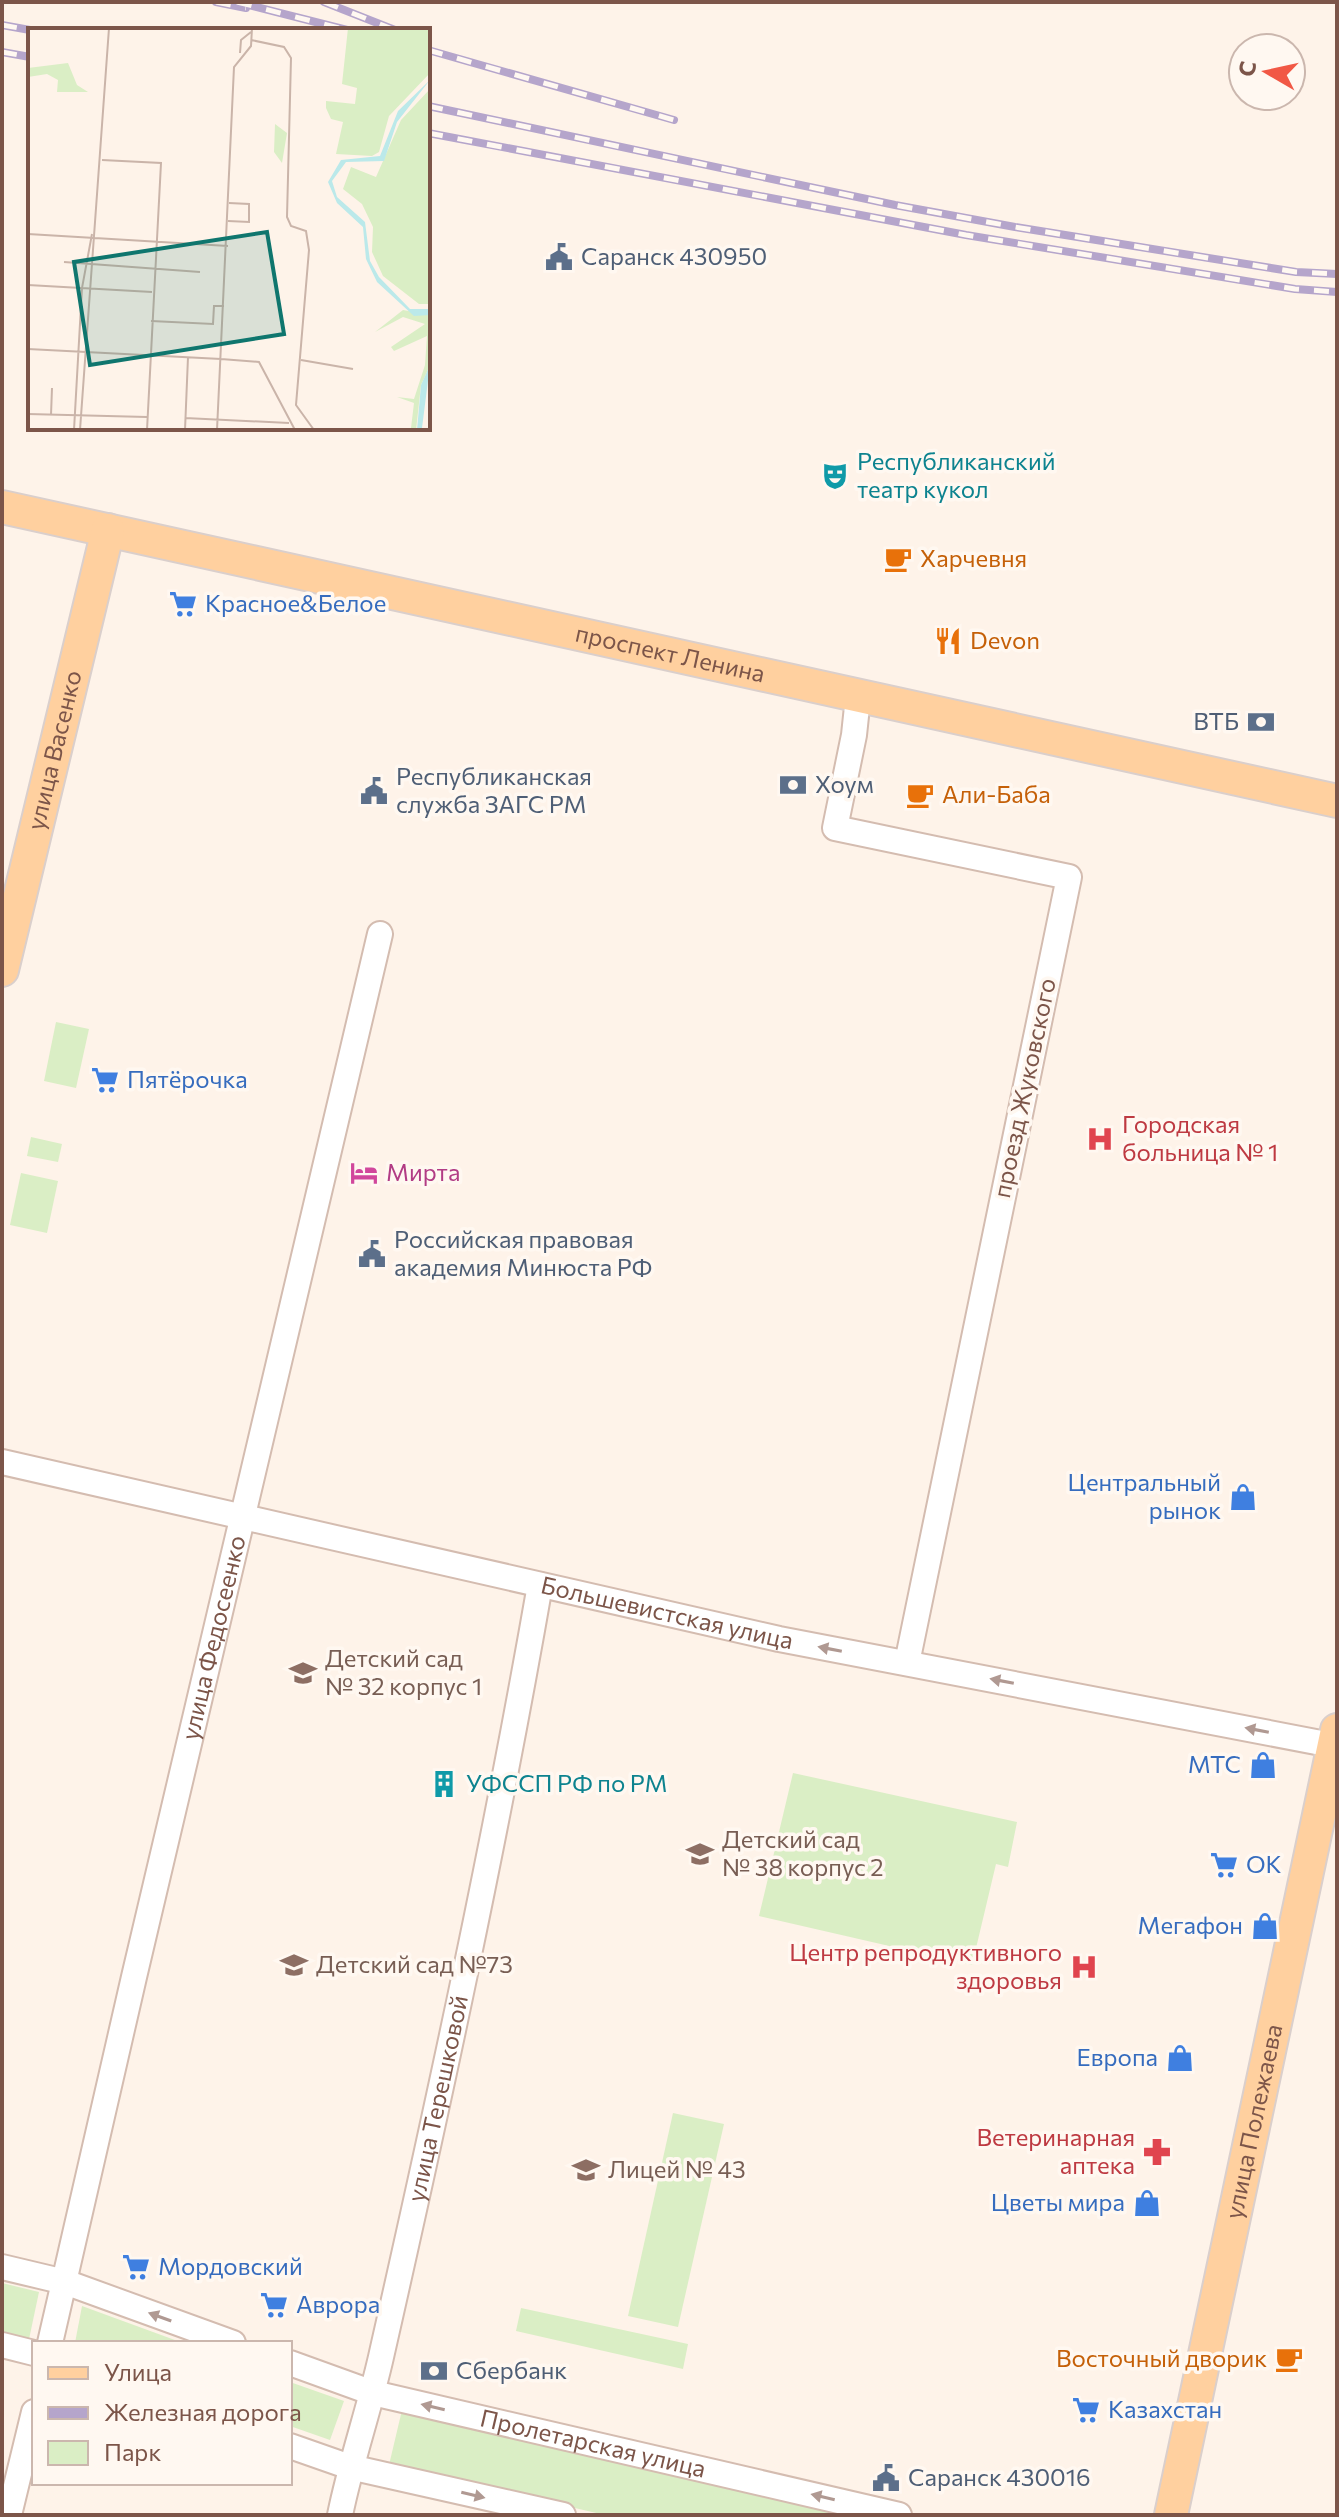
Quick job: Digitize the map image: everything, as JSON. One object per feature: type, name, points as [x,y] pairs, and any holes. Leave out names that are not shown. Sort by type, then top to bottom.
[{"type":"main road","name":"проспект Ленина","points":[[2,507],[1337,801]]},
{"type":"main road","name":"улица Васенко","points":[[2,970],[108,530]]},
{"type":"main road","name":"улица Полежаева","points":[[1171,2515],[1336,1740]]},
{"type":"street","name":"проезд Жуковского","points":[[858,697],[854,735],[835,828],[1069,877],[907,1663]]},
{"type":"street","name":"улица Федосеенко","points":[[50,2341],[380,934]]},
{"type":"street","name":"Большевистская улица","points":[[2,1462],[779,1639],[1336,1740]]},
{"type":"street","name":"улица Терешковой","points":[[340,2515],[350,2467],[373,2393],[467,1961],[540,1585]]},
{"type":"street","points":[[2,2267],[65,2282],[227,2341]]},
{"type":"street","points":[[2,2345],[32,2352]]},
{"type":"street","name":"Пролетарская улица","points":[[292,2364],[373,2393],[899,2515]]},
{"type":"street","points":[[9,2515],[32,2420]]},
{"type":"street","points":[[292,2447],[350,2467],[563,2515]]},
{"type":"green space","points":[[56,1022],[89,1029],[76,1088],[44,1081]]},
{"type":"green space","points":[[31,1137],[62,1144],[58,1162],[27,1156]]},
{"type":"green space","points":[[21,1173],[58,1181],[47,1233],[10,1225]]},
{"type":"green space","points":[[793,1773],[1017,1822],[1008,1867],[996,1864],[972,1965],[759,1916]]},
{"type":"green space","points":[[673,2113],[724,2124],[678,2327],[628,2316]]},
{"type":"green space","points":[[2,2283],[39,2292],[28,2344],[2,2337]]},
{"type":"green space","points":[[82,2306],[178,2341],[75,2341]]},
{"type":"green space","points":[[521,2308],[688,2344],[683,2369],[516,2331]]},
{"type":"green space","points":[[292,2383],[344,2401],[330,2440],[292,2427]]},
{"type":"green space","points":[[402,2410],[857,2515],[605,2515],[389,2465]]},
{"type":"railway","points":[[216,2],[246,8]]},
{"type":"railway","points":[[237,2],[339,28]]},
{"type":"railway","points":[[324,2],[390,28]]},
{"type":"railway","points":[[2,25],[28,30]]},
{"type":"railway","points":[[430,51],[674,120]]},
{"type":"railway","points":[[2,52],[28,57]]},
{"type":"railway","points":[[430,106],[895,205],[1296,272],[1337,274]]},
{"type":"railway","points":[[430,133],[966,235],[1295,289],[1337,292]]},
{"type":"place","name":"Саранск 430950","points":[[559,257]]},
{"type":"place","name":"Республиканский театр кукол","points":[[835,476]]},
{"type":"place","name":"Харчевня","points":[[898,559]]},
{"type":"place","name":"Красное&Белое","points":[[183,604]]},
{"type":"place","name":"Devon","points":[[948,641]]},
{"type":"place","name":"ВТБ","points":[[1261,722]]},
{"type":"place","name":"Хоум","points":[[793,785]]},
{"type":"place","name":"Республиканская служба ЗАГС РМ","points":[[374,791]]},
{"type":"place","name":"Али-Баба","points":[[920,795]]},
{"type":"place","name":"Пятёрочка","points":[[105,1080]]},
{"type":"place","name":"Городская больница № 1","points":[[1100,1139]]},
{"type":"place","name":"Мирта","points":[[364,1173]]},
{"type":"place","name":"Российская правовая академия Минюста РФ","points":[[372,1254]]},
{"type":"place","name":"Центральный рынок","points":[[1243,1497]]},
{"type":"place","name":"Детский сад № 32 корпус 1","points":[[303,1673]]},
{"type":"place","name":"МТС","points":[[1263,1765]]},
{"type":"place","name":"УФССП РФ по РМ","points":[[444,1784]]},
{"type":"place","name":"Детский сад № 38 корпус 2","points":[[700,1854]]},
{"type":"place","name":"OK","points":[[1224,1865]]},
{"type":"place","name":"Мегафон","points":[[1265,1926]]},
{"type":"place","name":"Детский сад №73","points":[[294,1965]]},
{"type":"place","name":"Центр репродуктивного здоровья","points":[[1084,1967]]},
{"type":"place","name":"Европа","points":[[1180,2058]]},
{"type":"place","name":"Ветеринарная аптека","points":[[1157,2152]]},
{"type":"place","name":"Лицей № 43","points":[[586,2170]]},
{"type":"place","name":"Цветы мира","points":[[1147,2203]]},
{"type":"place","name":"Мордовский","points":[[136,2267]]},
{"type":"place","name":"Аврора","points":[[274,2305]]},
{"type":"place","name":"Восточный дворик","points":[[1289,2359]]},
{"type":"place","name":"Сбербанк","points":[[434,2371]]},
{"type":"place","name":"Казахстан","points":[[1086,2410]]},
{"type":"place","name":"Саранск 430016","points":[[886,2478]]}]
